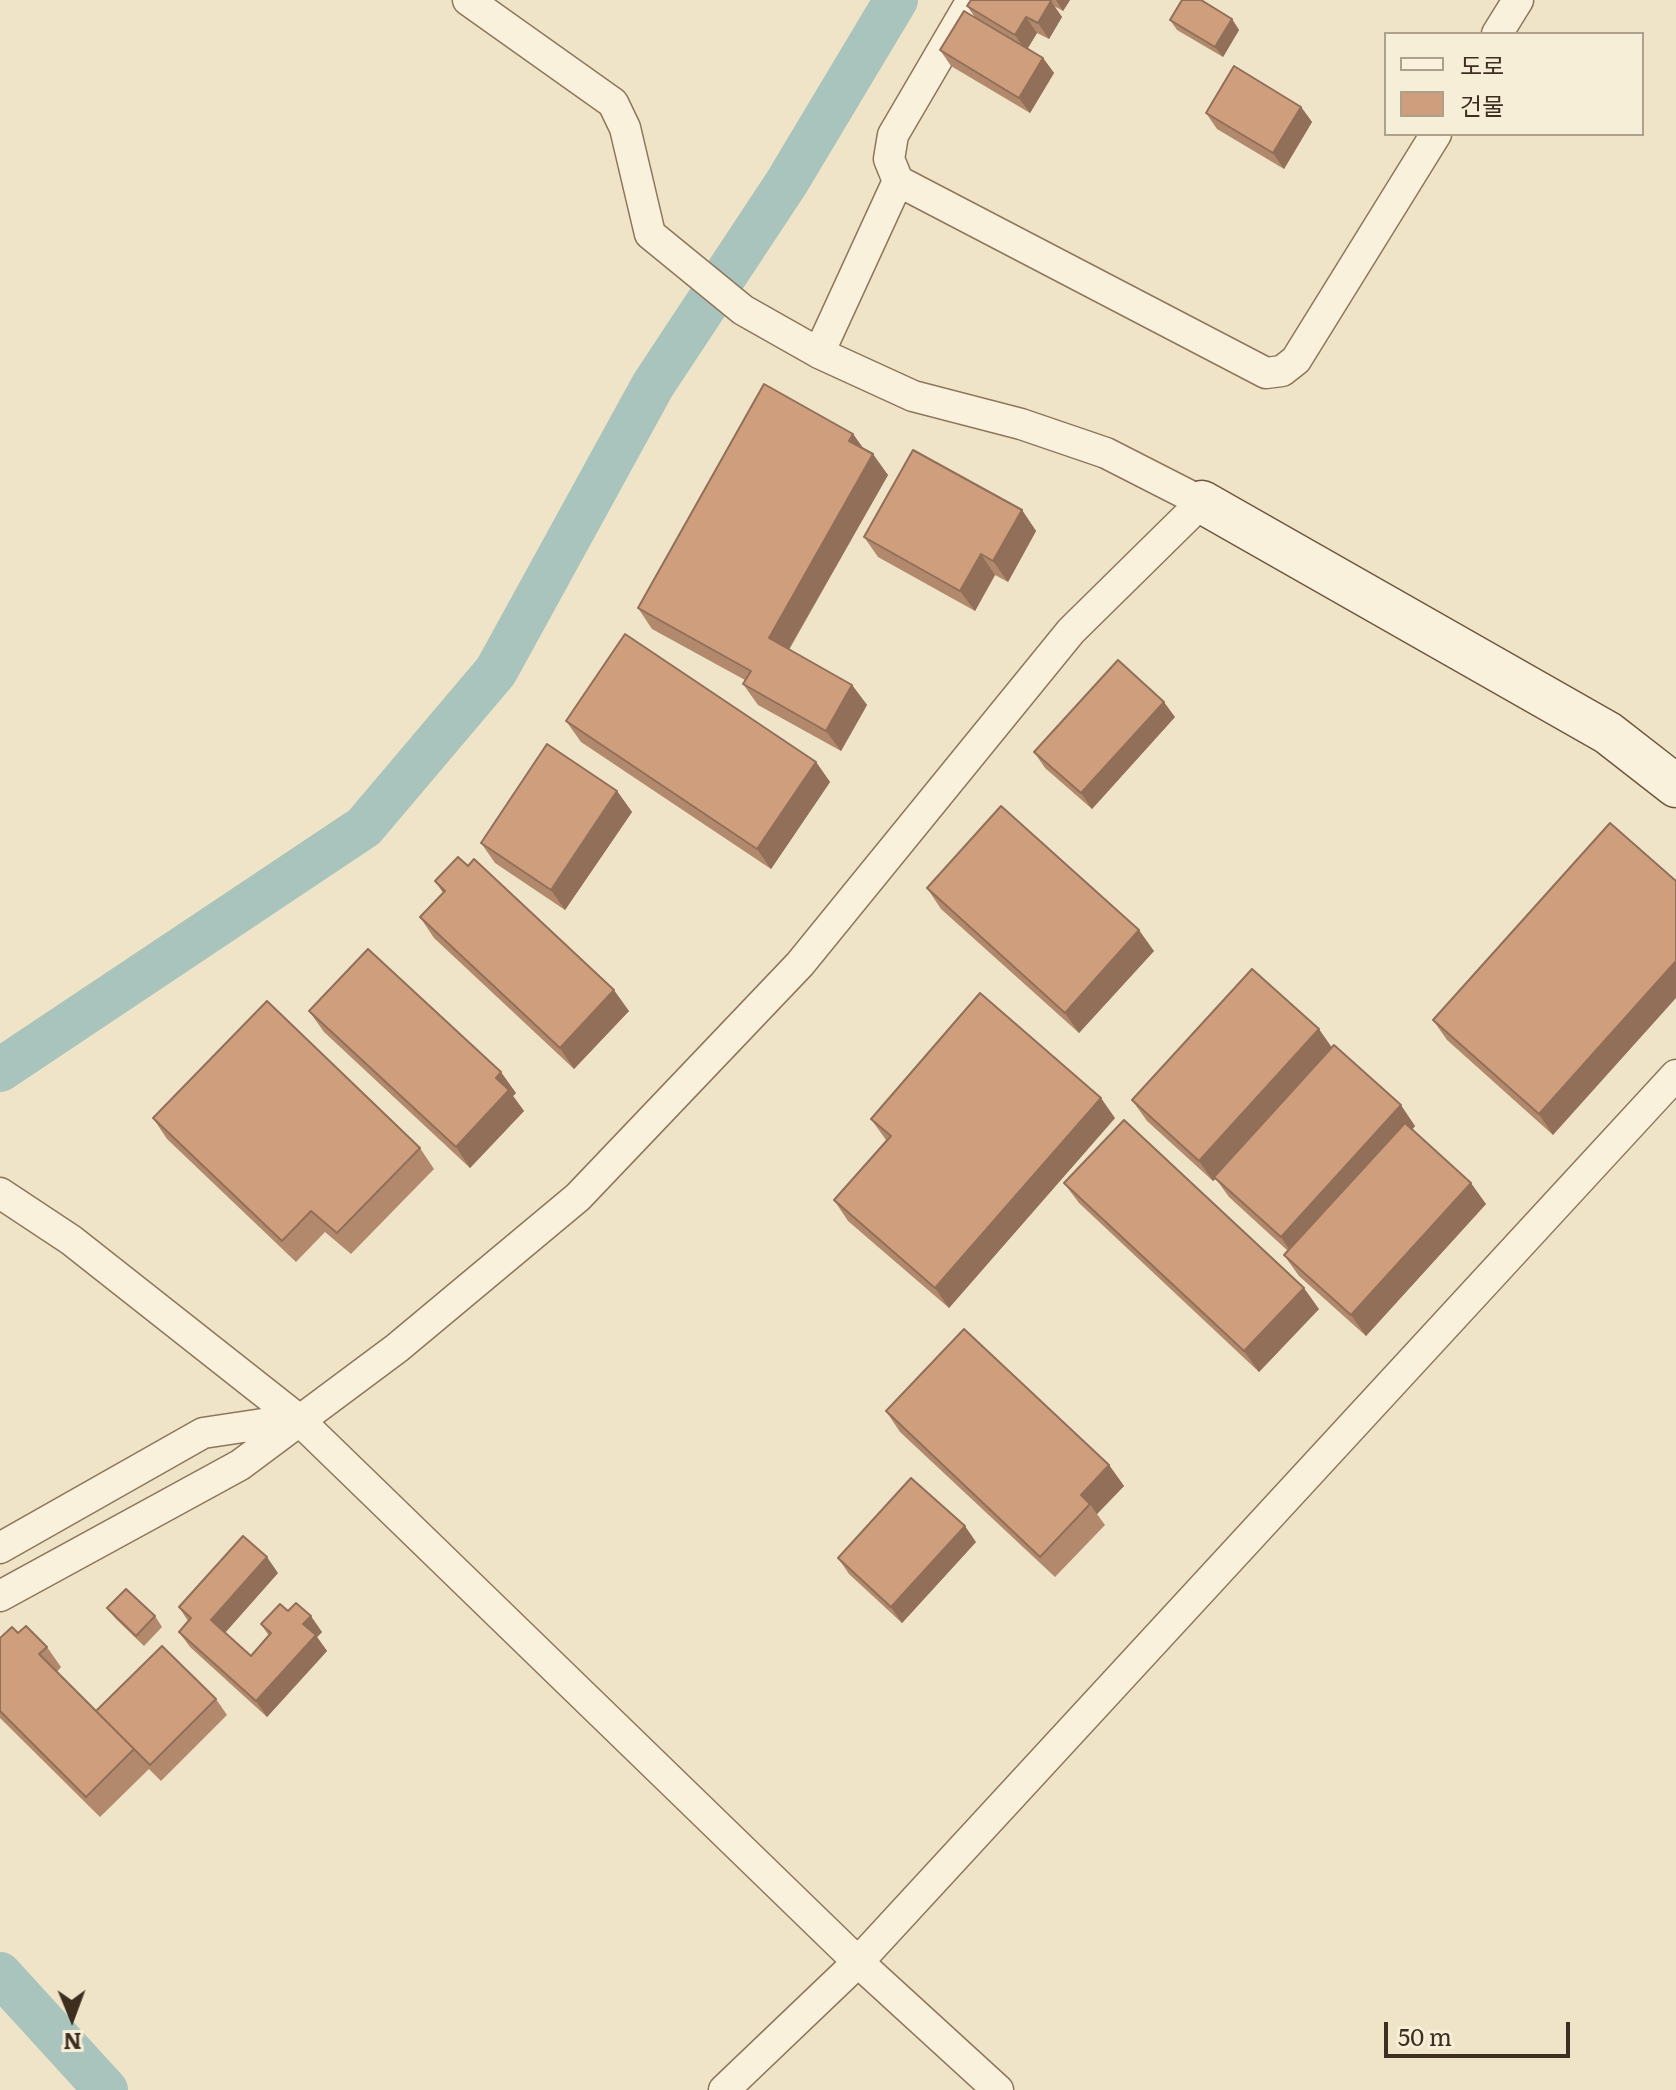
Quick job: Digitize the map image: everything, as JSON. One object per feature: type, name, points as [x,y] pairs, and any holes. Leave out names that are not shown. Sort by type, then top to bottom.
[{"type":"street","points":[[468,0],[613,103],[625,128],[650,234],[743,310],[819,353],[913,396],[1021,424],[1106,453],[1202,502],[1608,733],[1676,786]]},
{"type":"street","points":[[972,0],[893,135],[889,159],[898,181],[1266,373],[1282,371],[1296,360],[1435,136]]},
{"type":"street","points":[[1498,32],[1518,0]]},
{"type":"street","points":[[819,353],[898,181]]},
{"type":"street","points":[[0,1596],[240,1465],[397,1348],[578,1197],[800,964],[1071,631],[1202,502]]},
{"type":"street","points":[[724,2090],[858,1962],[1676,1075]]},
{"type":"street","points":[[0,1193],[71,1240],[298,1419],[858,1962],[998,2090]]},
{"type":"street","points":[[0,1548],[203,1433],[298,1419]]},
{"type":"building","points":[[971,0],[1051,1],[1038,23],[1026,17],[1015,35],[967,6]]},
{"type":"building","points":[[1182,0],[1201,0],[1232,19],[1215,47],[1170,20]]},
{"type":"building","points":[[964,11],[1043,58],[1019,98],[940,50]]},
{"type":"building","points":[[1234,66],[1301,107],[1273,153],[1206,113]]},
{"type":"building","points":[[764,384],[853,434],[849,441],[873,454],[769,638],[852,685],[826,731],[743,684],[751,671],[638,608]]},
{"type":"building","points":[[913,450],[1022,510],[993,561],[981,554],[960,591],[864,537]]},
{"type":"building","points":[[625,634],[816,762],[757,849],[566,721]]},
{"type":"building","points":[[1118,660],[1164,702],[1081,793],[1034,752]]},
{"type":"building","points":[[547,744],[617,791],[551,890],[481,843]]},
{"type":"building","points":[[1001,806],[1139,930],[1065,1013],[927,888]]},
{"type":"building","points":[[1610,823],[1676,881],[1676,961],[1539,1114],[1433,1020]]},
{"type":"building","points":[[458,857],[468,866],[474,859],[614,990],[560,1048],[420,917],[445,891],[435,881]]},
{"type":"building","points":[[368,949],[501,1072],[496,1078],[509,1090],[456,1147],[309,1011]]},
{"type":"building","points":[[1252,969],[1319,1029],[1199,1161],[1132,1100]]},
{"type":"building","points":[[980,993],[1101,1098],[935,1288],[834,1200],[891,1136],[871,1119]]},
{"type":"building","points":[[267,1001],[420,1148],[337,1233],[311,1211],[282,1241],[153,1118]]},
{"type":"building","points":[[1334,1045],[1401,1105],[1281,1237],[1214,1177]]},
{"type":"building","points":[[1124,1120],[1304,1288],[1244,1351],[1064,1183]]},
{"type":"building","points":[[1405,1123],[1471,1183],[1351,1315],[1284,1255]]},
{"type":"building","points":[[964,1329],[1109,1465],[1081,1495],[1090,1504],[1040,1557],[886,1411]]},
{"type":"building","points":[[911,1478],[965,1526],[891,1607],[838,1558]]},
{"type":"building","points":[[243,1536],[267,1557],[211,1620],[251,1656],[271,1633],[261,1624],[280,1604],[288,1611],[296,1603],[311,1616],[303,1624],[316,1635],[256,1701],[179,1632],[191,1618],[179,1607]]},
{"type":"building","points":[[126,1589],[155,1616],[136,1636],[107,1608]]},
{"type":"building","points":[[26,1626],[47,1647],[39,1654],[134,1749],[86,1797],[0,1711],[0,1638],[12,1627],[18,1633]]},
{"type":"building","points":[[162,1646],[216,1699],[150,1765],[96,1711]]},
{"type":"waterway","points":[[0,1070],[364,827],[496,671],[653,385],[787,182],[896,0]]},
{"type":"waterway","points":[[0,1974],[106,2090]]}]
